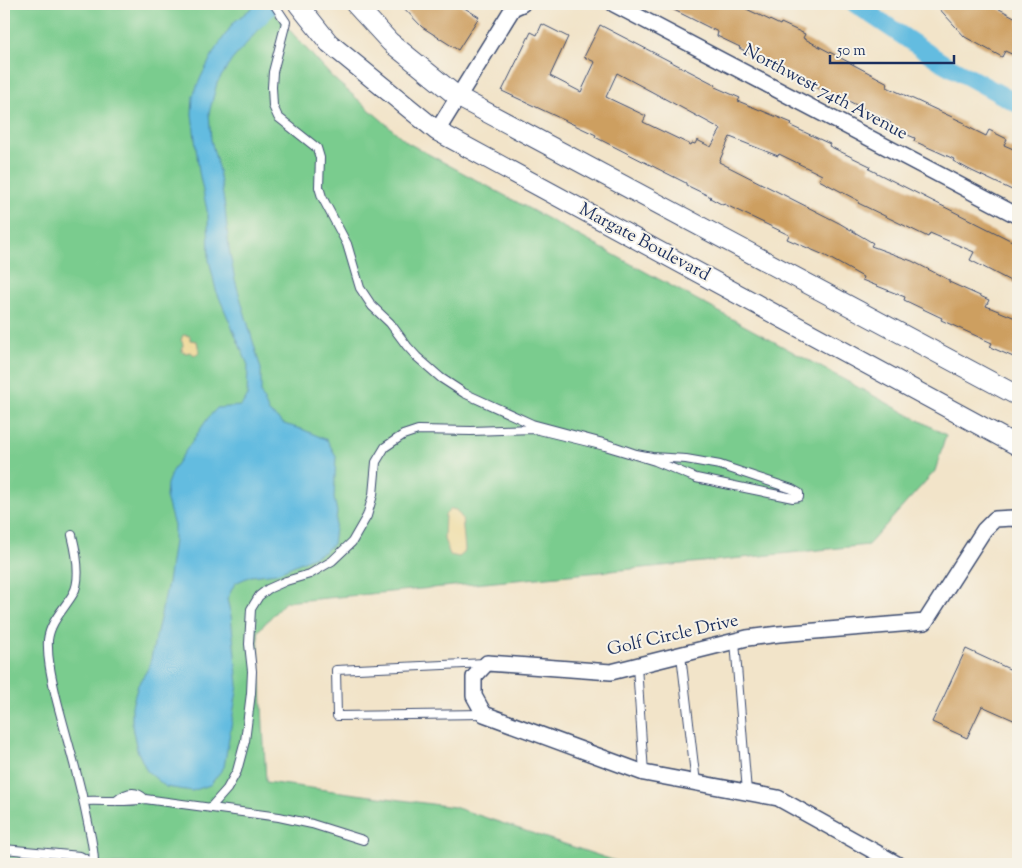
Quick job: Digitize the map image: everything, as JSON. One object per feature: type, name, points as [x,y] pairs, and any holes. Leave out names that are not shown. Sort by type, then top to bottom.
[{"type":"street","name":"Margate Boulevard","points":[[298,4],[328,43],[437,131],[1018,446]]},
{"type":"street","points":[[355,4],[390,42],[458,97],[1018,396]]},
{"type":"street","points":[[437,131],[513,8],[522,4]]},
{"type":"street","name":"Northwest 74th Avenue","points":[[614,4],[1018,216]]},
{"type":"street","name":"Golf Circle Drive","points":[[487,663],[610,672],[735,641],[779,634],[925,622],[984,530],[995,519],[1017,516]]},
{"type":"street","points":[[487,663],[474,677],[474,696],[484,714],[644,773],[778,798],[897,864]]},
{"type":"lane","points":[[210,808],[227,789],[237,771],[245,741],[252,671],[249,644],[251,609],[258,596],[268,589],[310,574],[332,561],[352,542],[367,516],[374,495],[376,462],[385,447],[403,435],[418,430],[471,432],[536,429],[605,446],[655,461],[696,478],[793,498],[799,497],[799,492],[792,489],[720,465],[686,458],[652,457],[636,454],[532,424],[464,393],[441,378],[418,357],[390,323],[372,306],[360,288],[347,244],[321,192],[319,179],[320,158],[317,148],[286,125],[278,117],[273,106],[272,87],[274,72],[286,22],[274,4]]},
{"type":"lane","points":[[4,848],[80,856],[94,863],[94,852],[84,801],[64,730],[51,671],[48,640],[53,624],[74,592],[77,556],[72,535]]},
{"type":"lane","points":[[735,641],[748,792]]},
{"type":"lane","points":[[681,655],[696,782]]},
{"type":"lane","points":[[484,714],[337,716],[336,670],[487,663]]},
{"type":"lane","points":[[637,666],[644,773]]},
{"type":"lane","points":[[84,801],[116,801],[124,793],[133,792],[145,799],[279,817],[312,824],[363,840]]},
{"type":"lane","points":[[84,858],[94,852]]},
{"type":"green space","points":[[4,4],[266,4],[332,77],[408,143],[946,435],[935,471],[868,545],[285,602],[258,631],[266,782],[454,807],[624,864],[4,864]]},
{"type":"sand","points":[[183,335],[190,336],[190,340],[197,341],[198,354],[182,352],[183,344],[181,340]]},
{"type":"sand","points":[[451,509],[456,510],[462,518],[465,550],[459,557],[450,555],[444,539],[445,515]]},
{"type":"water","points":[[257,4],[268,19],[232,60],[217,83],[209,113],[211,140],[219,171],[235,280],[261,369],[261,394],[269,412],[284,424],[327,440],[336,456],[334,498],[337,512],[333,544],[324,552],[277,573],[251,576],[235,583],[227,599],[231,616],[238,685],[224,767],[210,785],[192,791],[166,787],[147,771],[137,750],[132,726],[132,706],[138,685],[149,667],[168,583],[174,541],[174,526],[166,497],[167,484],[172,471],[208,418],[217,408],[241,406],[247,397],[248,365],[216,290],[209,260],[208,215],[199,172],[192,114],[193,96],[215,50],[234,22]]},
{"type":"building","points":[[400,4],[458,4],[479,17],[458,50],[422,27]]},
{"type":"building","points":[[662,4],[736,4],[780,25],[781,23],[805,34],[803,38],[888,83],[887,87],[965,123],[964,125],[986,136],[989,130],[1007,139],[1004,145],[1018,151],[1018,182],[1014,191],[953,161],[954,159],[914,141],[915,138],[889,127],[891,123],[839,96],[838,99],[803,81],[803,79],[739,48],[717,36],[718,32]]},
{"type":"building","points":[[935,4],[990,4],[1018,19],[1018,57],[1005,51],[1002,57],[965,37]]},
{"type":"building","points":[[542,24],[568,37],[550,76],[581,92],[595,62],[584,57],[600,25],[716,85],[715,87],[740,98],[738,101],[792,123],[791,126],[830,144],[829,146],[870,166],[869,169],[1018,244],[1018,285],[970,260],[974,252],[930,233],[928,237],[858,203],[859,201],[819,180],[822,175],[779,154],[778,156],[730,137],[719,162],[839,223],[873,243],[871,246],[912,261],[949,280],[949,282],[989,300],[986,306],[1018,319],[1018,359],[990,347],[992,343],[941,320],[942,318],[904,300],[905,297],[862,280],[863,277],[824,255],[787,239],[789,235],[723,205],[686,185],[686,183],[595,137],[596,135],[502,91],[531,32],[537,35]],"holes":[[[617,73],[721,129],[711,147],[697,140],[695,144],[692,143],[691,145],[643,122],[646,116],[606,97]]]},
{"type":"building","points":[[966,649],[1018,673],[1018,722],[982,706],[967,738],[932,722]]},
{"type":"waterway","points":[[855,4],[943,63],[1018,104]]},
{"type":"waterway","points":[[247,28],[269,7]]}]
